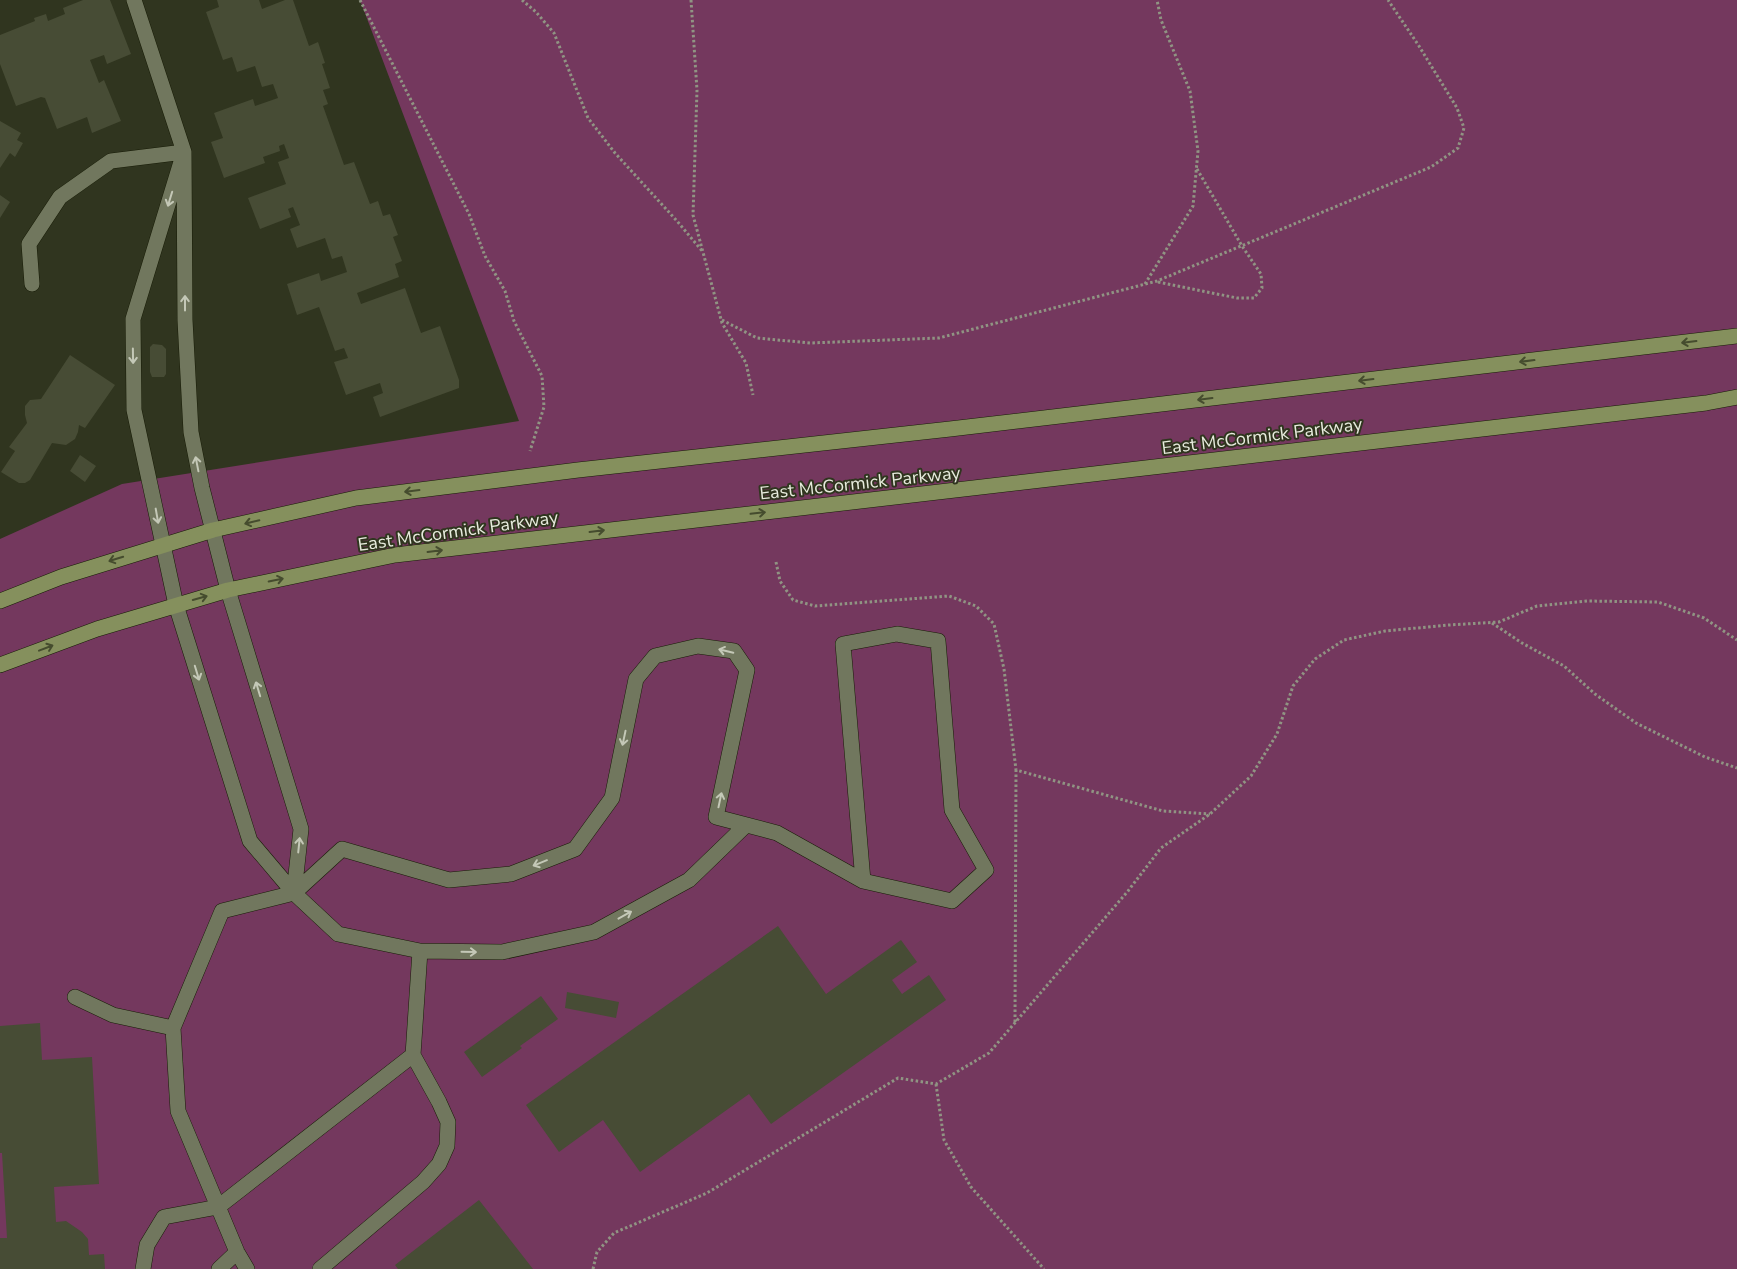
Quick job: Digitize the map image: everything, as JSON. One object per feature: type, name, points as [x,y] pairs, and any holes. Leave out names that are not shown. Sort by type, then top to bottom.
[{"type":"main road","points":[[0,601],[61,576],[213,530],[365,497],[578,470],[960,428],[1737,336]]},
{"type":"main road","name":"East McCormick Parkway","points":[[0,665],[97,628],[228,590],[395,555],[1687,406],[1737,397]]},
{"type":"street","points":[[134,0],[184,152],[185,320],[191,432],[202,488],[228,590],[301,829],[294,893]]},
{"type":"street","points":[[32,284],[29,244],[60,197],[111,161],[184,152]]},
{"type":"street","points":[[184,152],[133,319],[134,410],[176,605],[250,841],[294,893],[338,934],[420,951],[502,952],[594,932],[689,880],[746,825]]},
{"type":"street","points":[[247,1269],[237,1252],[178,1111],[173,1028],[222,911],[294,893],[342,848],[449,880],[511,874],[575,849],[612,798],[636,679],[655,656],[698,646],[734,651],[747,670],[716,817],[777,833],[863,880],[952,901],[986,870],[952,810],[938,641],[897,634],[843,644],[863,880]]},
{"type":"street","points":[[320,1269],[423,1182],[439,1164],[447,1146],[448,1122],[413,1055],[420,951]]},
{"type":"street","points":[[75,997],[113,1015],[173,1028]]},
{"type":"street","points":[[143,1269],[147,1245],[164,1217],[218,1207],[413,1055]]},
{"type":"street","points":[[219,1269],[237,1252]]},
{"type":"path","points":[[360,0],[469,214],[485,256],[506,290],[514,321],[542,376],[544,406],[530,451]]},
{"type":"path","points":[[522,0],[536,12],[554,33],[588,118],[614,153],[704,253]]},
{"type":"path","points":[[691,0],[697,90],[693,215],[722,320],[746,363],[753,395]]},
{"type":"path","points":[[1144,285],[1193,206],[1198,151],[1190,91],[1161,20],[1158,0]]},
{"type":"path","points":[[722,320],[757,338],[810,343],[939,338],[1157,281],[1431,167],[1458,148],[1464,128],[1457,108],[1388,0]]},
{"type":"path","points":[[1157,281],[1237,298],[1254,298],[1262,288],[1261,274],[1196,169]]},
{"type":"path","points":[[776,562],[780,581],[793,600],[815,606],[949,596],[976,606],[994,624],[1004,669],[1016,770],[1014,1022]]},
{"type":"path","points":[[593,1269],[597,1252],[614,1233],[707,1193],[898,1078],[936,1084],[989,1053],[1128,891],[1161,848],[1210,814],[1251,776],[1277,734],[1293,686],[1315,659],[1344,640],[1385,631],[1499,622],[1537,606],[1588,600],[1658,602],[1704,618],[1737,640]]},
{"type":"path","points":[[1491,623],[1564,666],[1595,694],[1636,723],[1705,757],[1737,768]]},
{"type":"path","points":[[1016,770],[1163,811],[1210,814]]},
{"type":"path","points":[[936,1084],[944,1140],[948,1148],[971,1187],[1044,1269]]},
{"type":"shaded area","points":[[360,0],[1737,0],[1737,1269],[0,1269],[0,539],[122,484],[519,421]]},
{"type":"building","points":[[83,0],[110,0],[131,54],[107,64],[104,55],[90,60],[99,83],[104,80],[121,121],[92,133],[87,117],[57,129],[45,98],[41,97],[16,106],[0,64],[0,35],[35,21],[34,18],[46,14],[48,21],[65,14],[63,8]]},
{"type":"building","points":[[217,0],[259,0],[262,9],[285,0],[293,0],[309,46],[318,42],[325,63],[322,64],[330,88],[323,90],[328,104],[323,106],[344,165],[354,162],[370,204],[378,201],[383,216],[390,214],[398,235],[393,237],[402,261],[395,264],[399,277],[357,293],[361,304],[405,288],[421,333],[440,326],[459,380],[459,388],[380,417],[373,397],[383,393],[380,383],[346,395],[334,362],[348,358],[344,348],[335,351],[319,307],[297,315],[287,284],[319,273],[321,281],[347,272],[342,256],[332,259],[325,238],[297,248],[290,229],[300,225],[293,207],[288,209],[291,217],[260,229],[248,198],[286,184],[278,162],[289,158],[284,144],[279,146],[280,151],[263,157],[265,163],[224,178],[211,142],[223,138],[214,113],[253,99],[255,106],[278,98],[273,84],[262,87],[255,66],[237,72],[232,57],[223,60],[206,12],[219,7]]},
{"type":"building","points":[[0,121],[21,133],[17,140],[23,143],[15,157],[10,153],[0,168]]},
{"type":"building","points":[[0,195],[10,202],[0,218]]},
{"type":"building","points":[[153,344],[162,345],[166,349],[166,374],[164,377],[152,377],[150,372],[150,347]]},
{"type":"building","points":[[70,355],[115,385],[85,428],[79,425],[75,439],[66,445],[52,443],[30,480],[25,483],[19,483],[1,472],[15,451],[9,447],[27,423],[25,406],[30,400],[41,399]]},
{"type":"building","points":[[80,455],[96,466],[85,482],[70,471]]},
{"type":"building","points":[[778,926],[826,994],[901,940],[917,962],[892,980],[902,994],[929,975],[946,1000],[771,1124],[749,1094],[640,1172],[603,1120],[559,1152],[526,1105]]},
{"type":"building","points":[[567,992],[619,1002],[616,1018],[565,1008]]},
{"type":"building","points":[[541,996],[558,1019],[520,1046],[522,1048],[482,1077],[464,1052]]},
{"type":"building","points":[[40,1023],[42,1060],[92,1057],[99,1184],[54,1187],[56,1222],[66,1221],[82,1232],[88,1239],[89,1255],[104,1254],[105,1269],[0,1269],[0,1238],[7,1238],[2,1153],[0,1153],[0,1026]]},
{"type":"building","points":[[479,1200],[533,1269],[398,1269],[395,1265]]}]
